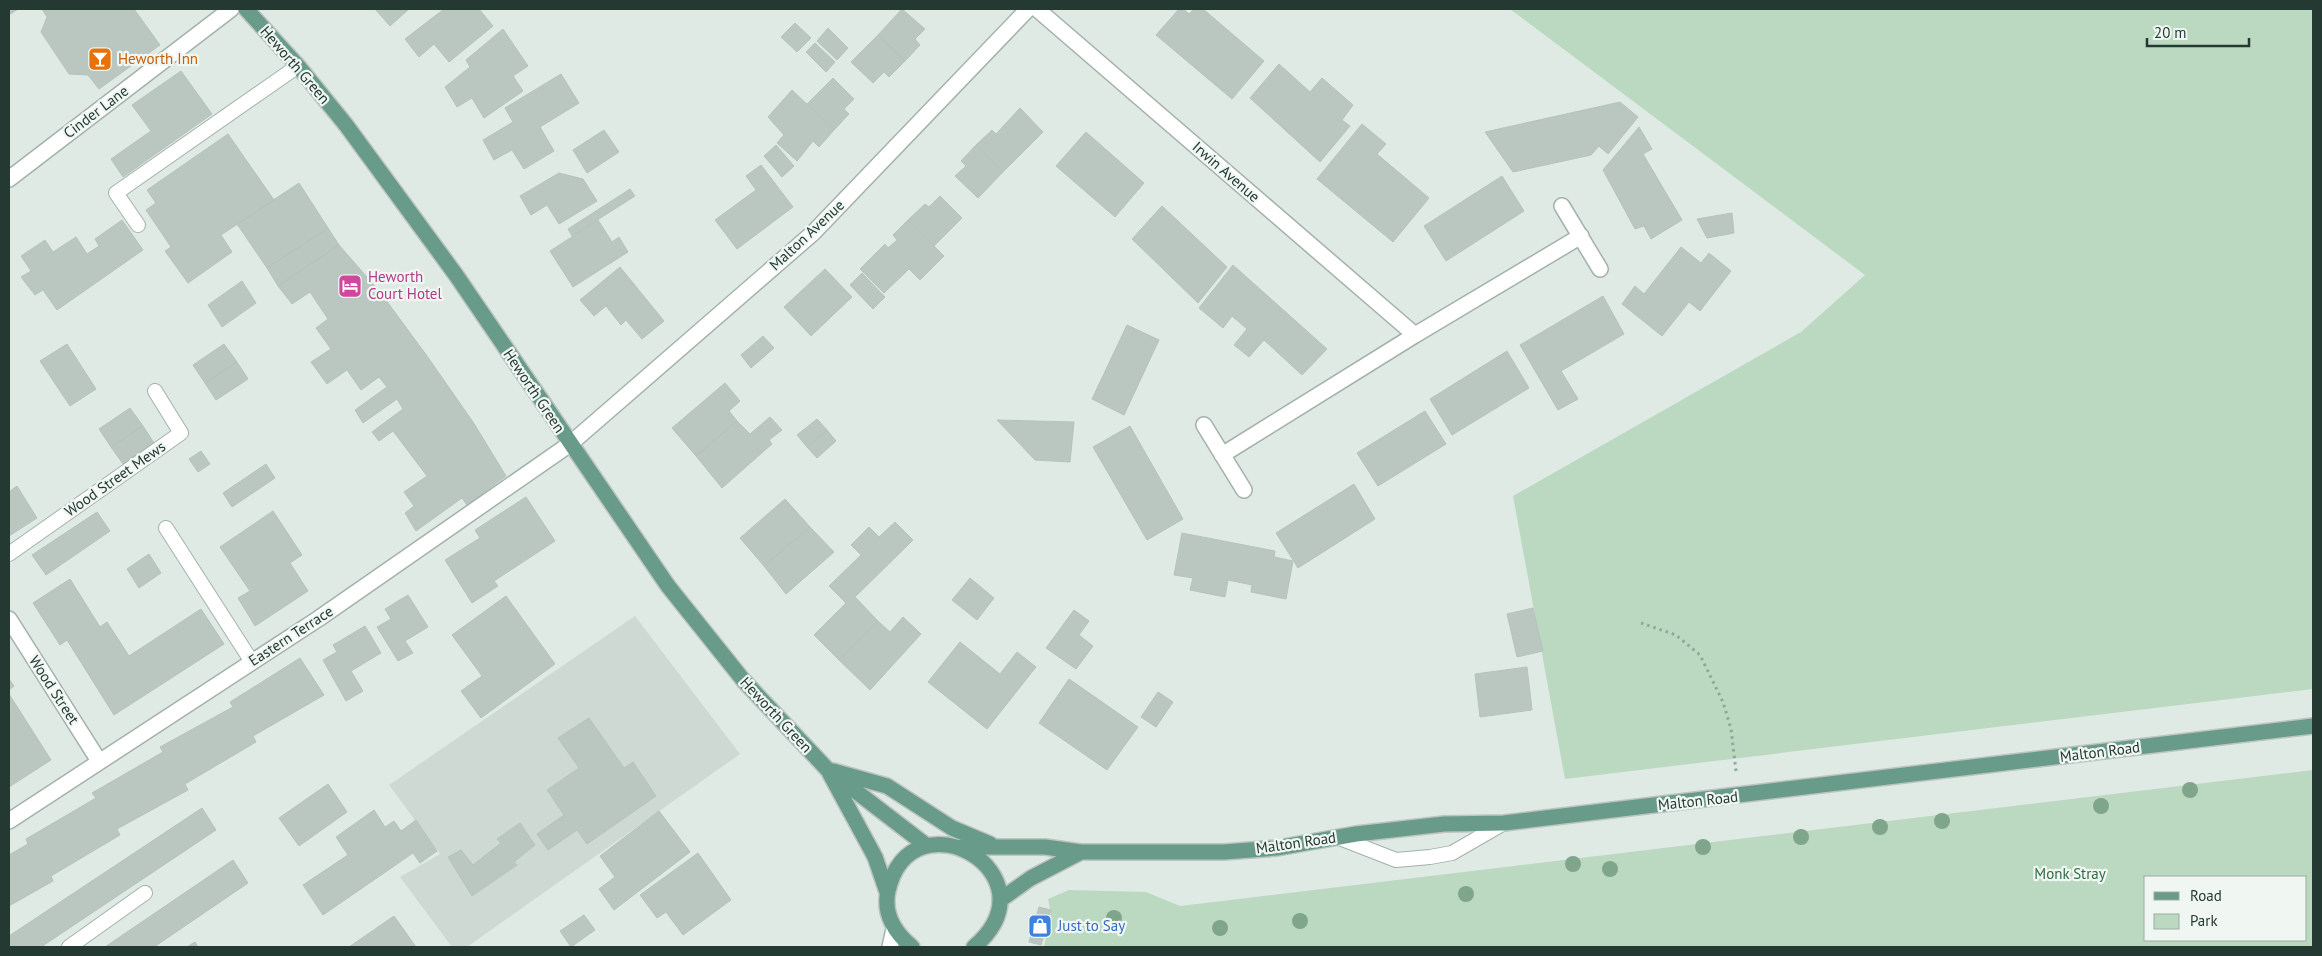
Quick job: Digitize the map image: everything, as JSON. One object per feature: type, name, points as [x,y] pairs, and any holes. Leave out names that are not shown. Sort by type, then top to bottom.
[{"type":"main road","name":"Heworth Green","points":[[246,9],[298,66],[346,124],[456,275],[668,586],[744,681],[827,769],[927,846]]},
{"type":"main road","name":"Malton Road","points":[[927,846],[951,844],[962,847],[1045,847],[1081,852],[1224,852],[1277,848],[1444,824],[1504,823],[2313,726]]},
{"type":"main road","name":"Heworth Green","points":[[827,769],[875,857],[887,894],[887,906],[894,929]]},
{"type":"main road","points":[[827,769],[887,786],[952,828],[998,848]]},
{"type":"main road","points":[[887,894],[891,878],[900,864],[912,853],[927,846]]},
{"type":"main road","points":[[962,847],[977,856],[989,868],[997,883],[1000,900],[998,914],[993,927],[985,938],[974,947]]},
{"type":"main road","name":"Malton Road","points":[[1000,900],[1031,878],[1081,852]]},
{"type":"main road","points":[[894,929],[912,947]]},
{"type":"street","name":"Cinder Lane","points":[[9,179],[232,9]]},
{"type":"street","name":"Malton Avenue","points":[[570,444],[813,233],[1028,9]]},
{"type":"street","name":"Irwin Avenue","points":[[1037,9],[1415,335]]},
{"type":"street","points":[[1562,206],[1600,269]]},
{"type":"street","points":[[1222,455],[1415,335],[1580,236]]},
{"type":"street","points":[[1204,424],[1244,490]]},
{"type":"street","name":"Eastern Terrace","points":[[9,821],[318,619],[570,444]]},
{"type":"street","name":"Wood Street","points":[[9,619],[99,761]]},
{"type":"street","points":[[890,947],[894,929]]},
{"type":"lane","points":[[138,225],[116,193],[298,66]]},
{"type":"lane","name":"Wood Street Mews","points":[[9,554],[181,434],[155,391]]},
{"type":"lane","points":[[166,528],[252,662]]},
{"type":"lane","points":[[1337,838],[1396,860],[1430,857],[1452,853],[1504,823]]},
{"type":"lane","points":[[69,947],[145,893]]},
{"type":"path","points":[[1641,623],[1676,635],[1700,655],[1723,702],[1732,729],[1741,796]]},
{"type":"shaded area","points":[[635,616],[740,754],[467,947],[452,947],[400,877],[440,854],[389,785]]},
{"type":"green space","points":[[1510,9],[2313,9],[2313,689],[1565,779],[1513,496],[1801,332],[1865,275]]},
{"type":"green space","name":"Monk Stray","points":[[2313,770],[2313,947],[1044,947],[1051,914],[1048,899],[1069,890],[1146,892],[1180,906]]},
{"type":"building","points":[[9,9],[18,9],[9,15]]},
{"type":"building","name":"Heworth Inn","points":[[42,9],[134,9],[160,45],[99,89],[88,75],[69,74],[41,32],[47,17]]},
{"type":"building","points":[[375,9],[409,9],[390,26]]},
{"type":"building","points":[[444,9],[479,9],[493,26],[449,62],[434,44],[419,57],[405,39]]},
{"type":"building","points":[[902,9],[925,29],[915,39],[920,45],[905,61],[878,35]]},
{"type":"building","points":[[1179,9],[1183,9],[1189,14],[1194,9],[1203,9],[1264,61],[1232,99],[1156,35]]},
{"type":"building","points":[[795,23],[811,38],[797,52],[781,37]]},
{"type":"building","points":[[828,28],[848,48],[837,60],[817,41]]},
{"type":"building","points":[[503,29],[528,66],[513,76],[523,91],[484,118],[472,98],[457,107],[445,87],[470,67],[466,60]]},
{"type":"building","points":[[878,35],[905,61],[889,77],[884,72],[873,83],[851,62]]},
{"type":"building","points":[[815,43],[835,62],[826,72],[806,52]]},
{"type":"building","points":[[1279,64],[1310,92],[1322,78],[1353,105],[1342,120],[1350,126],[1320,162],[1250,98]]},
{"type":"building","points":[[181,71],[212,114],[123,177],[111,159],[151,131],[132,105]]},
{"type":"building","points":[[561,74],[579,103],[540,127],[554,151],[524,169],[512,150],[494,160],[483,140],[513,122],[505,108]]},
{"type":"building","points":[[833,78],[854,99],[844,109],[849,114],[834,130],[807,104]]},
{"type":"building","points":[[792,90],[834,130],[819,147],[813,141],[797,161],[777,143],[784,135],[768,117]]},
{"type":"building","points":[[1620,102],[1638,117],[1608,154],[1599,146],[1591,155],[1513,172],[1485,132]]},
{"type":"building","points":[[1020,108],[1043,132],[1003,172],[976,145],[992,130],[996,134]]},
{"type":"building","points":[[1362,124],[1386,144],[1377,154],[1429,198],[1393,242],[1317,179]]},
{"type":"building","points":[[1639,127],[1652,149],[1643,154],[1682,220],[1651,239],[1644,226],[1635,229],[1603,170]]},
{"type":"building","points":[[604,130],[619,152],[587,173],[573,150]]},
{"type":"building","points":[[1086,132],[1144,183],[1115,217],[1056,166]]},
{"type":"building","points":[[228,134],[274,200],[221,235],[232,252],[188,283],[165,251],[171,247],[146,210],[156,203],[147,190]]},
{"type":"building","points":[[776,145],[794,166],[782,177],[764,156]]},
{"type":"building","points":[[976,145],[1003,172],[978,198],[955,176],[966,166],[961,161]]},
{"type":"building","points":[[761,165],[793,207],[737,249],[715,220],[756,190],[746,176]]},
{"type":"building","points":[[559,173],[583,179],[597,201],[559,224],[547,205],[531,215],[520,196]]},
{"type":"building","points":[[1502,176],[1524,211],[1446,261],[1424,226]]},
{"type":"building","points":[[299,183],[328,228],[267,268],[237,224]]},
{"type":"building","points":[[630,189],[635,196],[572,236],[568,229]]},
{"type":"building","points":[[940,196],[962,218],[934,246],[908,220],[925,204],[929,207]]},
{"type":"building","points":[[1162,206],[1227,267],[1198,303],[1132,239]]},
{"type":"building","points":[[1732,213],[1734,233],[1707,238],[1697,219]]},
{"type":"building","points":[[122,220],[143,250],[57,310],[43,290],[35,295],[21,277],[31,271],[21,256],[45,240],[53,252],[76,237],[87,254],[99,246],[95,239]]},
{"type":"building","points":[[598,220],[612,242],[619,237],[628,252],[573,287],[550,251]]},
{"type":"building","points":[[908,220],[944,256],[920,280],[909,269],[884,293],[860,269],[885,244],[888,248],[897,240],[893,235]]},
{"type":"building","points":[[328,228],[339,245],[278,286],[267,268]]},
{"type":"building","points":[[339,245],[380,292],[427,356],[473,422],[506,476],[467,505],[462,498],[416,531],[405,513],[414,506],[404,492],[427,476],[393,431],[379,441],[372,432],[403,409],[397,399],[363,423],[355,410],[387,387],[379,377],[361,390],[347,370],[327,384],[311,362],[331,349],[316,328],[328,319],[310,292],[292,304],[278,286]]},
{"type":"building","points":[[1681,247],[1701,263],[1709,253],[1731,271],[1700,311],[1689,302],[1662,336],[1622,304],[1635,286],[1644,294]]},
{"type":"building","points":[[1233,265],[1327,349],[1302,375],[1264,340],[1249,357],[1234,345],[1247,329],[1232,316],[1223,328],[1199,308]]},
{"type":"building","points":[[620,267],[664,321],[642,339],[626,320],[621,325],[606,306],[594,316],[580,300]]},
{"type":"building","points":[[825,269],[852,297],[811,336],[784,307]]},
{"type":"building","points":[[862,273],[885,297],[873,309],[850,285]]},
{"type":"building","points":[[242,281],[256,303],[222,327],[208,305]]},
{"type":"building","points":[[1603,296],[1624,334],[1561,371],[1578,399],[1558,410],[1520,345]]},
{"type":"building","points":[[1127,325],[1159,340],[1124,415],[1092,399]]},
{"type":"building","points":[[763,336],[774,348],[751,368],[741,355]]},
{"type":"building","points":[[67,344],[96,389],[70,406],[40,361]]},
{"type":"building","points":[[224,344],[237,362],[205,383],[193,365]]},
{"type":"building","points":[[1507,351],[1529,388],[1452,435],[1430,399]]},
{"type":"building","points":[[237,362],[248,379],[216,400],[205,383]]},
{"type":"building","points":[[725,383],[740,401],[729,411],[737,421],[696,456],[672,428]]},
{"type":"building","points":[[130,408],[143,426],[111,447],[99,429]]},
{"type":"building","points":[[1425,411],[1446,444],[1378,486],[1357,453]]},
{"type":"building","points":[[770,417],[782,430],[769,440],[772,444],[722,488],[696,456],[737,421],[750,434]]},
{"type":"building","points":[[817,419],[827,430],[807,447],[797,435]]},
{"type":"building","points":[[997,420],[1074,422],[1070,462],[1035,460]]},
{"type":"building","points":[[143,426],[154,443],[123,464],[111,447]]},
{"type":"building","points":[[1130,426],[1183,519],[1147,540],[1093,447]]},
{"type":"building","points":[[827,430],[836,441],[817,458],[807,447]]},
{"type":"building","points":[[201,451],[210,464],[198,472],[189,459]]},
{"type":"building","points":[[266,464],[275,478],[232,507],[223,493]]},
{"type":"building","points":[[1354,484],[1375,519],[1298,568],[1276,533]]},
{"type":"building","points":[[17,486],[37,518],[9,536],[9,492]]},
{"type":"building","points":[[526,497],[555,541],[494,581],[498,586],[472,603],[445,560],[480,538],[475,530]]},
{"type":"building","points":[[785,499],[810,527],[764,566],[740,538]]},
{"type":"building","points":[[273,511],[302,555],[290,563],[308,591],[255,626],[238,598],[250,591],[220,547]]},
{"type":"building","points":[[97,512],[110,531],[46,575],[32,555]]},
{"type":"building","points":[[895,522],[913,540],[855,597],[878,621],[839,660],[814,635],[846,603],[829,586],[861,555],[851,545],[869,527],[879,537]]},
{"type":"building","points":[[810,527],[834,552],[786,594],[764,566]]},
{"type":"building","points":[[1182,533],[1275,551],[1274,557],[1293,561],[1286,599],[1251,592],[1252,585],[1228,580],[1225,597],[1190,590],[1193,578],[1174,575]]},
{"type":"building","points":[[149,554],[161,573],[139,588],[127,569]]},
{"type":"building","points":[[970,578],[994,598],[977,620],[952,600]]},
{"type":"building","points":[[70,579],[100,627],[107,622],[129,656],[201,609],[224,644],[114,715],[67,640],[60,645],[33,603]]},
{"type":"building","points":[[408,595],[428,627],[405,641],[413,653],[398,661],[377,627],[391,619],[385,609]]},
{"type":"building","points":[[506,596],[555,664],[481,718],[461,691],[482,676],[452,635]]},
{"type":"building","points":[[1533,608],[1543,651],[1517,657],[1507,614]]},
{"type":"building","points":[[1074,610],[1089,621],[1079,635],[1093,646],[1076,669],[1046,648]]},
{"type":"building","points":[[903,617],[921,634],[870,690],[839,660],[878,621],[890,632]]},
{"type":"building","points":[[365,626],[381,653],[351,671],[363,691],[346,701],[323,660],[337,652],[333,645]]},
{"type":"building","points":[[960,642],[1000,674],[1017,652],[1036,667],[987,729],[928,682]]},
{"type":"building","points":[[300,658],[324,695],[253,736],[256,742],[185,784],[188,790],[117,829],[120,835],[51,876],[53,881],[9,906],[9,855],[28,844],[26,839],[96,798],[92,793],[163,752],[160,747],[233,707],[230,702]]},
{"type":"building","points":[[1527,667],[1532,710],[1480,717],[1475,674]]},
{"type":"building","points":[[9,679],[14,686],[9,690]]},
{"type":"building","points":[[1069,679],[1138,727],[1107,770],[1039,723]]},
{"type":"building","points":[[1158,692],[1173,702],[1156,727],[1141,717]]},
{"type":"building","points":[[9,694],[51,760],[9,787]]},
{"type":"building","points":[[589,718],[624,768],[633,762],[656,796],[587,844],[577,830],[548,850],[537,834],[564,815],[547,790],[579,768],[558,738]]},
{"type":"building","points":[[328,784],[347,812],[299,846],[279,818]]},
{"type":"building","points":[[202,808],[216,830],[41,947],[9,947],[9,936]]},
{"type":"building","points":[[374,810],[385,827],[394,821],[401,831],[416,820],[437,851],[420,863],[413,853],[323,915],[303,885],[348,855],[336,837]]},
{"type":"building","points":[[659,811],[690,852],[614,910],[599,889],[615,877],[600,856]]},
{"type":"building","points":[[520,823],[535,845],[514,862],[517,865],[472,896],[448,857],[461,850],[473,865],[501,843],[497,839]]},
{"type":"building","points":[[698,853],[731,900],[683,935],[666,912],[657,918],[640,895]]},
{"type":"building","points":[[233,860],[248,883],[154,947],[105,947]]},
{"type":"building","name":"Just to Say","points":[[1039,907],[1051,910],[1041,945],[1029,942]]},
{"type":"building","points":[[584,915],[595,930],[571,947],[560,931]]},
{"type":"building","points":[[394,916],[416,947],[349,947]]},
{"type":"building","points":[[195,942],[198,947],[187,947]]},
{"type":"place","name":"Heworth Inn","points":[[100,59]]},
{"type":"place","name":"Heworth Court Hotel","points":[[350,286]]},
{"type":"place","name":"Just to Say","points":[[1040,926]]}]
